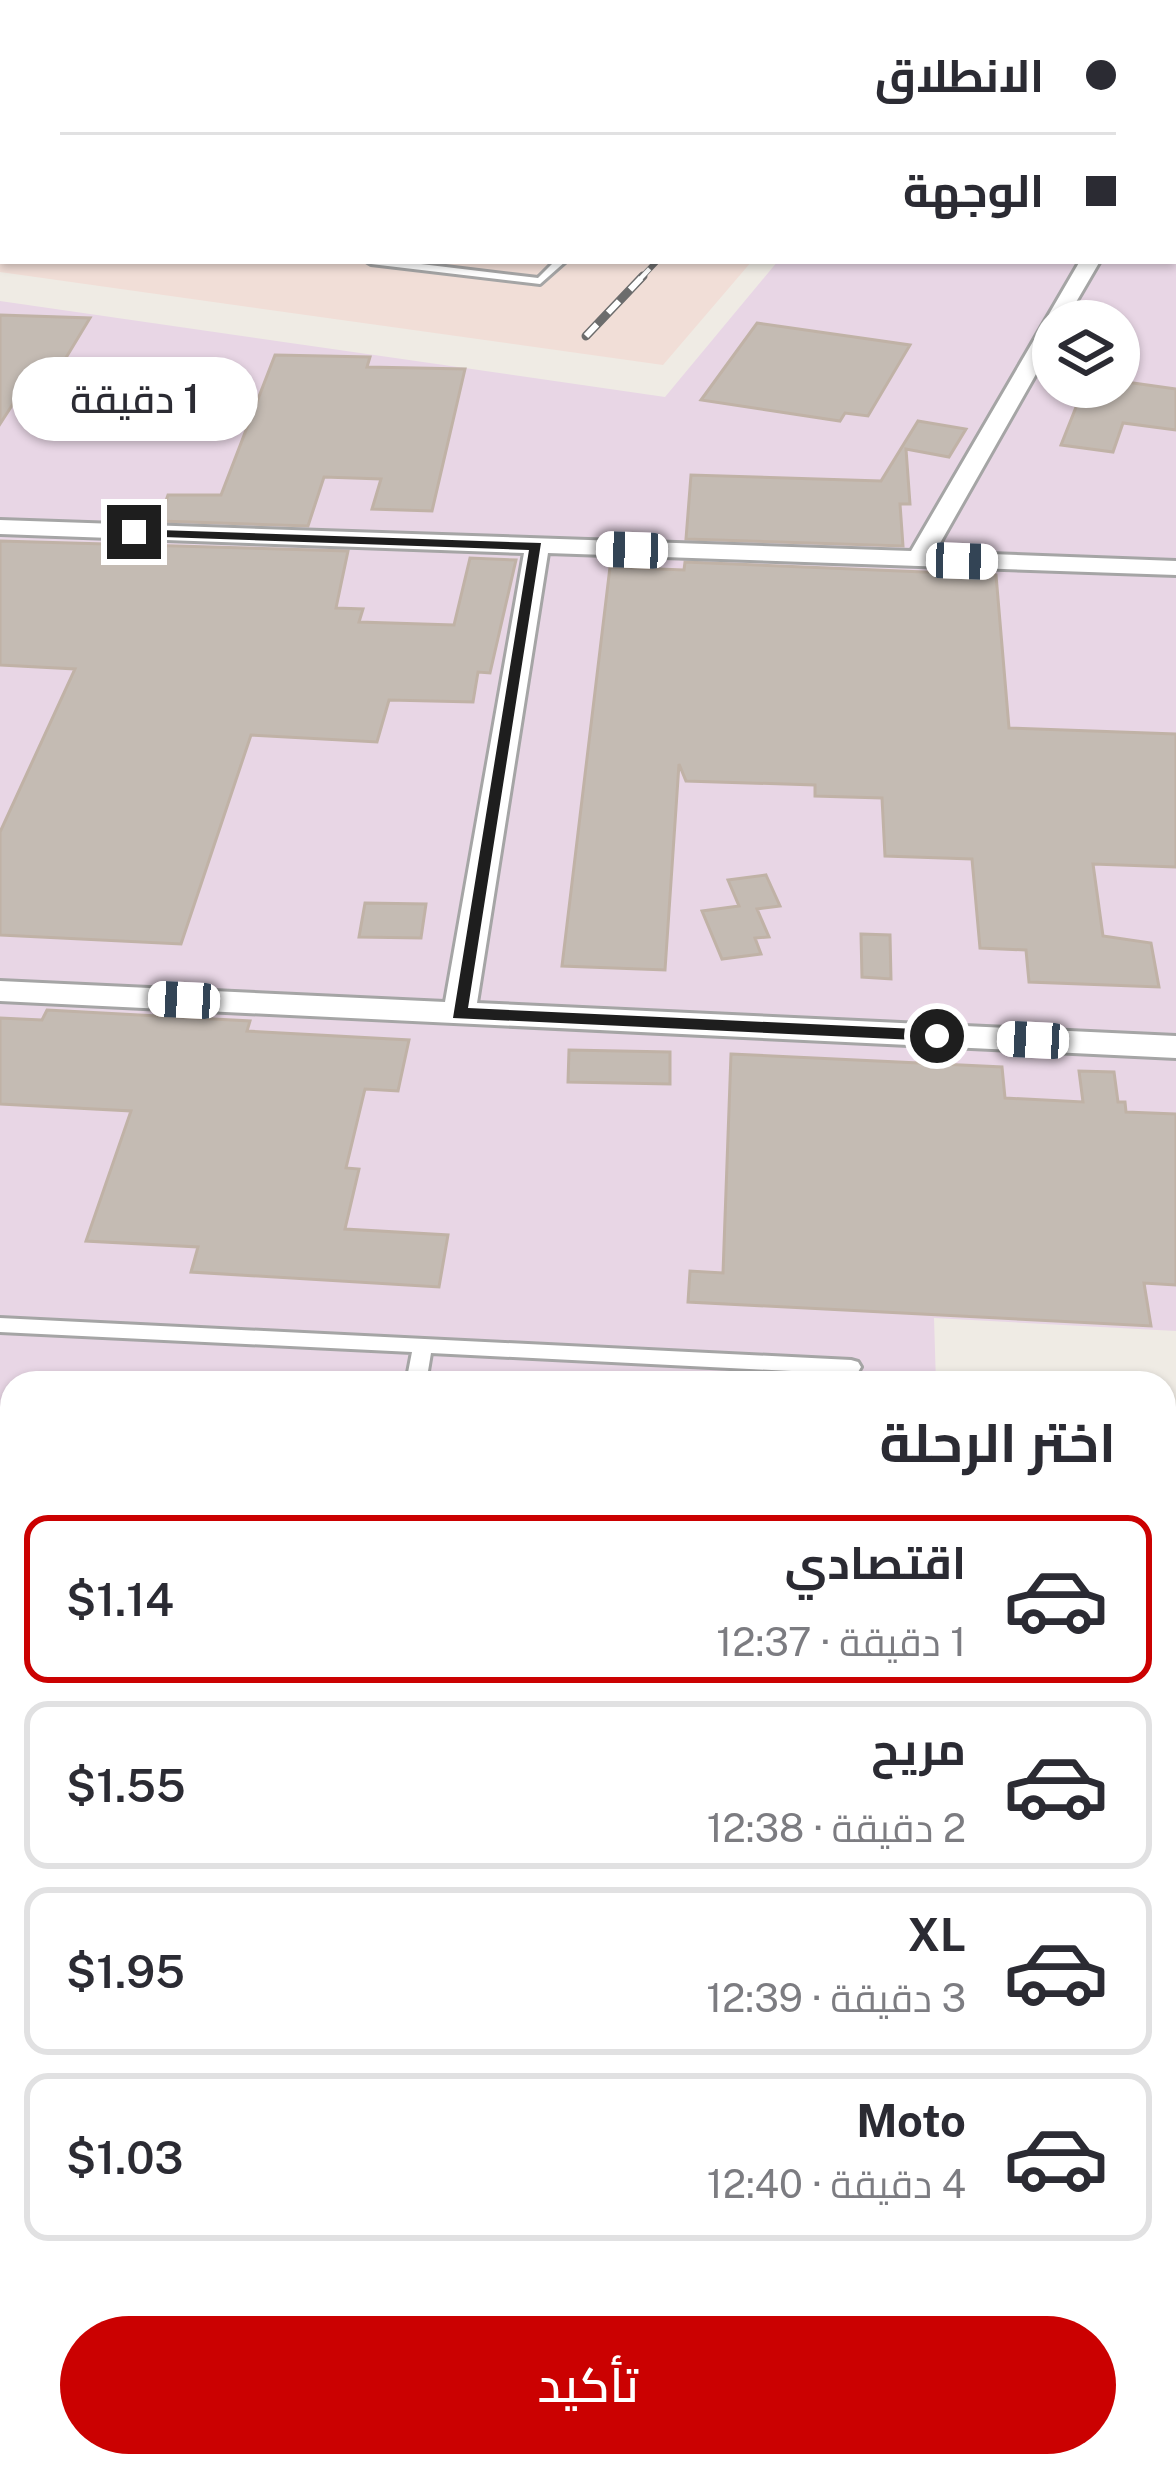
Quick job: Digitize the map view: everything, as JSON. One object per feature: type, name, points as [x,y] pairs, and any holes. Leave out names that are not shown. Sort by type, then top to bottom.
[{"type":"street","points":[[1067,300],[1088,264]]},
{"type":"street","points":[[919,560],[1032,362]]},
{"type":"street","points":[[0,527],[1176,568]]},
{"type":"street","points":[[459,1014],[537,546]]},
{"type":"street","points":[[0,991],[1176,1047]]},
{"type":"lane","points":[[396,264],[540,281],[558,264]]},
{"type":"lane","points":[[0,1324],[851,1367]]},
{"type":"lane","points":[[418,1371],[423,1346]]},
{"type":"shaded area","points":[[0,264],[749,264],[663,365],[0,272]]},
{"type":"shaded area","points":[[776,264],[1176,264],[1176,1331],[934,1318],[936,1371],[0,1371],[0,301],[665,397]]},
{"type":"building","points":[[0,315],[90,318],[58,371],[40,370],[31,376],[0,424]]},
{"type":"building","points":[[757,323],[910,345],[868,416],[845,413],[840,421],[701,400]]},
{"type":"building","points":[[275,355],[370,357],[367,367],[465,369],[432,511],[372,509],[381,479],[324,477],[308,526],[159,521],[168,495],[221,495]]},
{"type":"building","points":[[1140,384],[1176,389],[1176,430],[1123,423],[1113,452],[1061,445],[1076,408],[1140,408]]},
{"type":"building","points":[[918,421],[966,429],[949,457],[906,449],[910,504],[900,504],[903,546],[686,539],[691,475],[881,481]]},
{"type":"building","points":[[0,541],[348,551],[336,608],[363,609],[359,622],[454,625],[470,558],[516,560],[490,673],[478,672],[473,702],[389,700],[377,742],[251,735],[181,944],[0,935],[0,832],[75,669],[0,665]]},
{"type":"building","points":[[685,562],[996,575],[1009,728],[1176,734],[1176,867],[1093,864],[1103,936],[1151,943],[1159,987],[1029,982],[1026,950],[980,948],[972,859],[885,856],[882,798],[815,796],[815,785],[686,781],[679,764],[665,970],[562,966],[610,567],[684,570]]},
{"type":"building","points":[[766,875],[780,906],[757,909],[769,937],[755,938],[761,954],[722,959],[702,911],[739,906],[728,880]]},
{"type":"building","points":[[365,903],[426,904],[421,938],[359,937]]},
{"type":"building","points":[[861,934],[890,935],[891,979],[862,977]]},
{"type":"building","points":[[47,1010],[250,1021],[247,1031],[409,1040],[398,1091],[365,1089],[346,1168],[359,1169],[345,1229],[448,1235],[439,1287],[191,1272],[198,1247],[86,1241],[131,1111],[0,1104],[0,1018],[42,1020]]},
{"type":"building","points":[[569,1050],[670,1052],[670,1084],[568,1082]]},
{"type":"building","points":[[731,1054],[1002,1067],[1005,1098],[1083,1102],[1079,1071],[1114,1072],[1118,1102],[1125,1102],[1126,1112],[1176,1114],[1176,1285],[1144,1283],[1151,1326],[688,1302],[690,1271],[723,1273]]},
{"type":"railway","points":[[640,279],[654,264]]},
{"type":"railway","points":[[586,336],[643,276]]},
{"type":"route","points":[[134,532],[537,546],[459,1014],[937,1036]]}]
